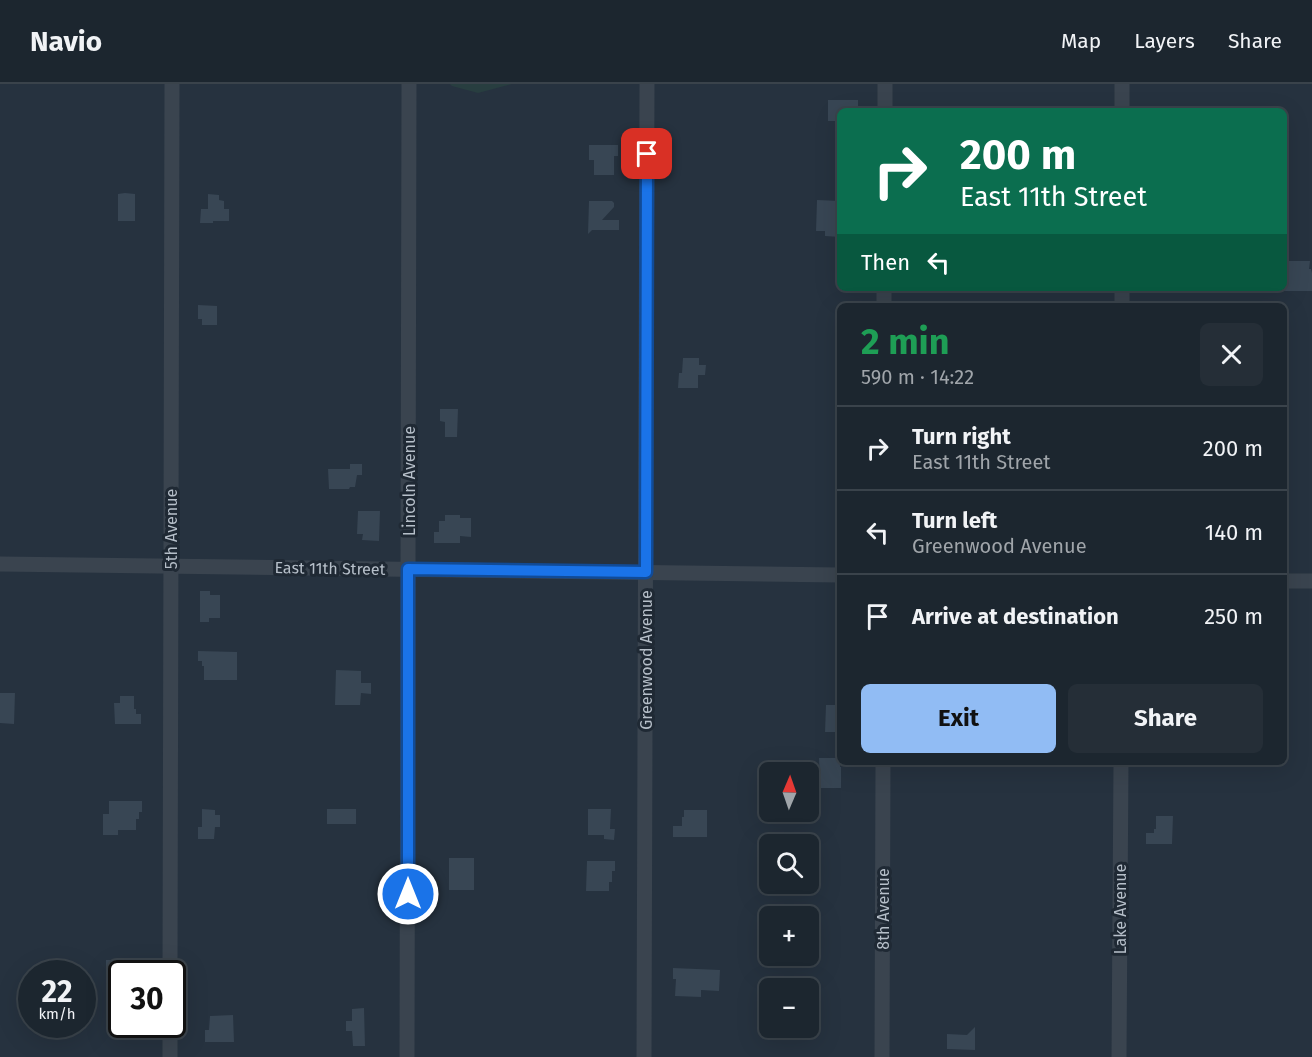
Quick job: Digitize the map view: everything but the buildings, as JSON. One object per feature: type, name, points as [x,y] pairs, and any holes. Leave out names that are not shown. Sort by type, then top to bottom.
[{"type":"street","name":"5th Avenue","points":[[170,960],[172,84]]},
{"type":"street","name":"Lincoln Avenue","points":[[407,1057],[409,84]]},
{"type":"street","name":"Greenwood Avenue","points":[[644,1057],[647,84]]},
{"type":"street","points":[[885,84],[885,108]]},
{"type":"street","points":[[1122,84],[1122,108]]},
{"type":"street","name":"East 11th Street","points":[[0,564],[837,575]]},
{"type":"street","points":[[1287,581],[1312,581]]},
{"type":"street","name":"8th Avenue","points":[[882,1057],[883,765]]},
{"type":"street","name":"Lake Avenue","points":[[1119,1057],[1121,765]]},
{"type":"street","points":[[170,1038],[170,1057]]},
{"type":"green space","points":[[450,84],[512,84],[478,93]]},
{"type":"route","points":[[408,894],[408,569],[646,572],[647,154]]}]
